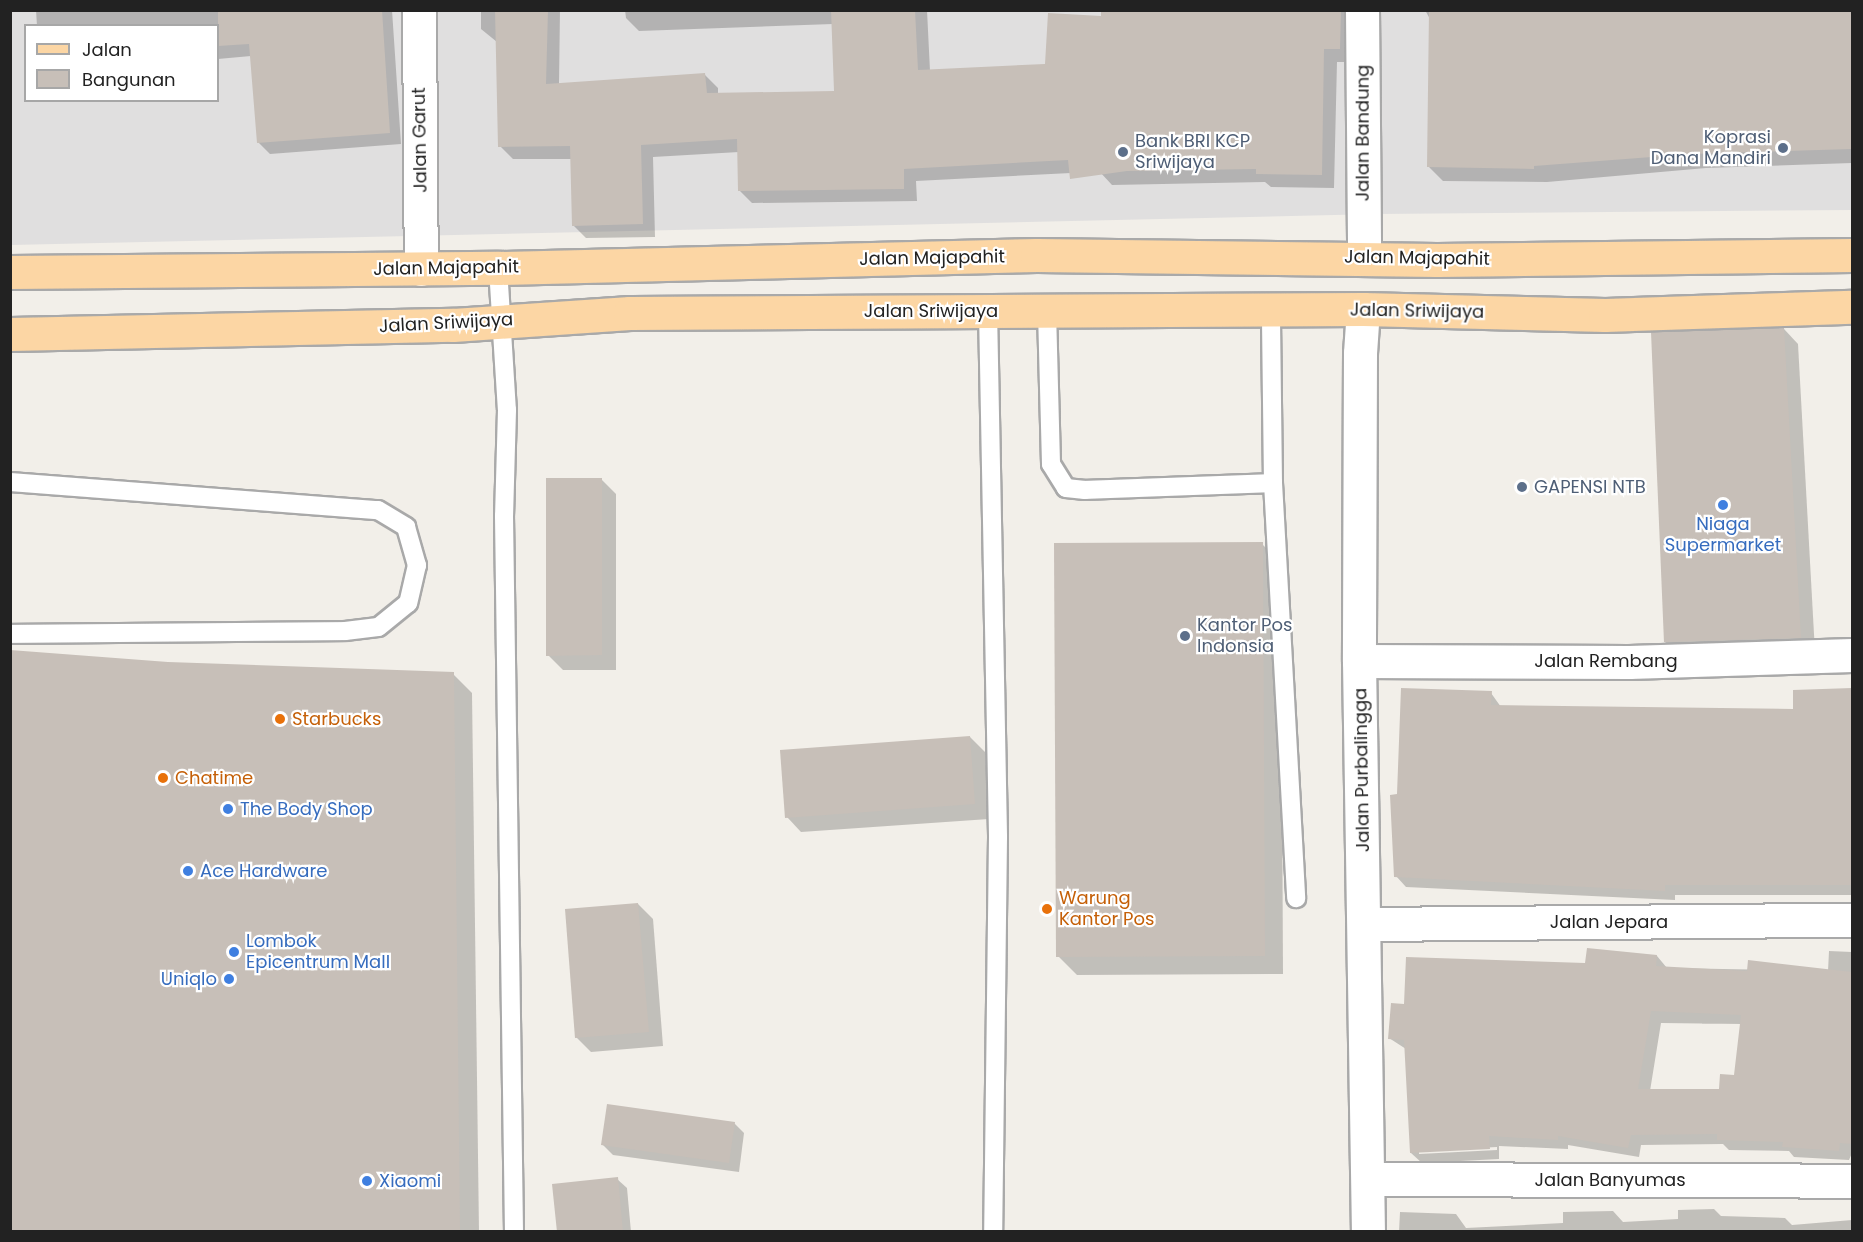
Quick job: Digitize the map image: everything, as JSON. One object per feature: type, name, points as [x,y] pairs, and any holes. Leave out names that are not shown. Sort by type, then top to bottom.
[{"type":"main road","name":"Jalan Majapahit","points":[[10,272],[498,268],[1037,255],[1364,256],[1437,260],[1852,255]]},
{"type":"main road","points":[[1437,260],[1439,312]]},
{"type":"main road","points":[[558,267],[562,317]]},
{"type":"main road","name":"Jalan Sriwijaya","points":[[10,334],[453,325],[562,317],[988,310],[1271,312],[1363,309],[1605,315],[1852,307]]},
{"type":"street","name":"Jalan Garut","points":[[418,10],[421,269]]},
{"type":"street","name":"Jalan Bandung","points":[[1362,10],[1364,256]]},
{"type":"street","name":"Jalan Purbalingga","points":[[1363,309],[1360,352],[1359,661],[1365,924],[1368,1232]]},
{"type":"street","name":"Jalan Rembang","points":[[1359,661],[1629,662],[1852,655]]},
{"type":"street","name":"Jalan Jepara","points":[[1365,924],[1852,920]]},
{"type":"street","name":"Jalan Banyumas","points":[[1368,1179],[1852,1181]]},
{"type":"lane","points":[[498,268],[502,321],[514,1232]]},
{"type":"lane","points":[[988,310],[998,837],[993,1232]]},
{"type":"lane","points":[[1047,311],[1051,464],[1056,478],[1066,488],[1273,483]]},
{"type":"lane","points":[[1271,312],[1273,483],[1296,898]]},
{"type":"lane","points":[[10,482],[378,510],[406,527],[417,565],[408,603],[378,627],[345,631],[292,629],[10,634]]},
{"type":"shaded area","points":[[10,11],[1852,11],[1852,210],[1377,214],[11,245]]},
{"type":"building","points":[[218,10],[382,10],[390,133],[257,143],[249,44],[219,46]]},
{"type":"building","points":[[495,10],[548,10],[546,84],[705,73],[707,93],[834,91],[831,10],[915,10],[918,70],[1045,64],[1048,13],[1101,16],[1101,10],[1341,10],[1340,49],[1324,49],[1322,175],[1256,174],[1256,169],[1127,171],[1070,179],[1068,160],[904,169],[904,189],[738,191],[737,139],[641,145],[643,224],[572,226],[570,146],[498,147]]},
{"type":"building","points":[[1429,10],[1852,10],[1852,149],[1691,154],[1534,166],[1534,169],[1427,167]]},
{"type":"building","points":[[1784,328],[1801,638],[1664,642],[1651,332]]},
{"type":"building","points":[[546,478],[602,478],[602,655],[546,656]]},
{"type":"building","points":[[1263,542],[1265,956],[1056,957],[1054,543]]},
{"type":"building","name":"Lombok Epicentrum Mall","points":[[10,650],[168,662],[454,672],[460,1232],[10,1232]]},
{"type":"building","points":[[1401,688],[1492,691],[1491,705],[1793,709],[1793,690],[1852,688],[1852,885],[1665,885],[1665,891],[1394,877],[1390,795],[1397,794]]},
{"type":"building","points":[[970,736],[975,804],[785,818],[780,750]]},
{"type":"building","points":[[638,903],[649,1032],[575,1038],[565,909]]},
{"type":"building","points":[[1587,948],[1657,955],[1656,966],[1747,971],[1748,960],[1852,972],[1852,1144],[1840,1143],[1839,1151],[1782,1147],[1783,1142],[1717,1140],[1717,1134],[1631,1135],[1628,1148],[1558,1136],[1558,1140],[1489,1136],[1490,1149],[1410,1153],[1404,1040],[1388,1039],[1391,1003],[1404,1004],[1406,957],[1585,963]],"holes":[[[1651,1011],[1741,1015],[1734,1075],[1720,1074],[1719,1089],[1638,1089]]]},
{"type":"building","points":[[607,1104],[735,1122],[729,1163],[601,1145]]},
{"type":"building","points":[[618,1177],[623,1232],[557,1232],[552,1184]]},
{"type":"place","name":"Koprasi Dana Mandiri","points":[[1783,148]]},
{"type":"place","name":"Bank BRI KCP Sriwijaya","points":[[1123,152]]},
{"type":"place","name":"GAPENSI NTB","points":[[1522,487]]},
{"type":"place","name":"Niaga Supermarket","points":[[1723,505]]},
{"type":"place","name":"Kantor Pos Indonsia","points":[[1185,636]]},
{"type":"place","name":"Starbucks","points":[[280,719]]},
{"type":"place","name":"Chatime","points":[[163,778]]},
{"type":"place","name":"The Body Shop","points":[[228,809]]},
{"type":"place","name":"Ace Hardware","points":[[188,871]]},
{"type":"place","name":"Warung Kantor Pos","points":[[1047,909]]},
{"type":"place","name":"Lombok Epicentrum Mall","points":[[234,952]]},
{"type":"place","name":"Uniqlo","points":[[229,979]]},
{"type":"place","name":"Xiaomi","points":[[367,1181]]}]
